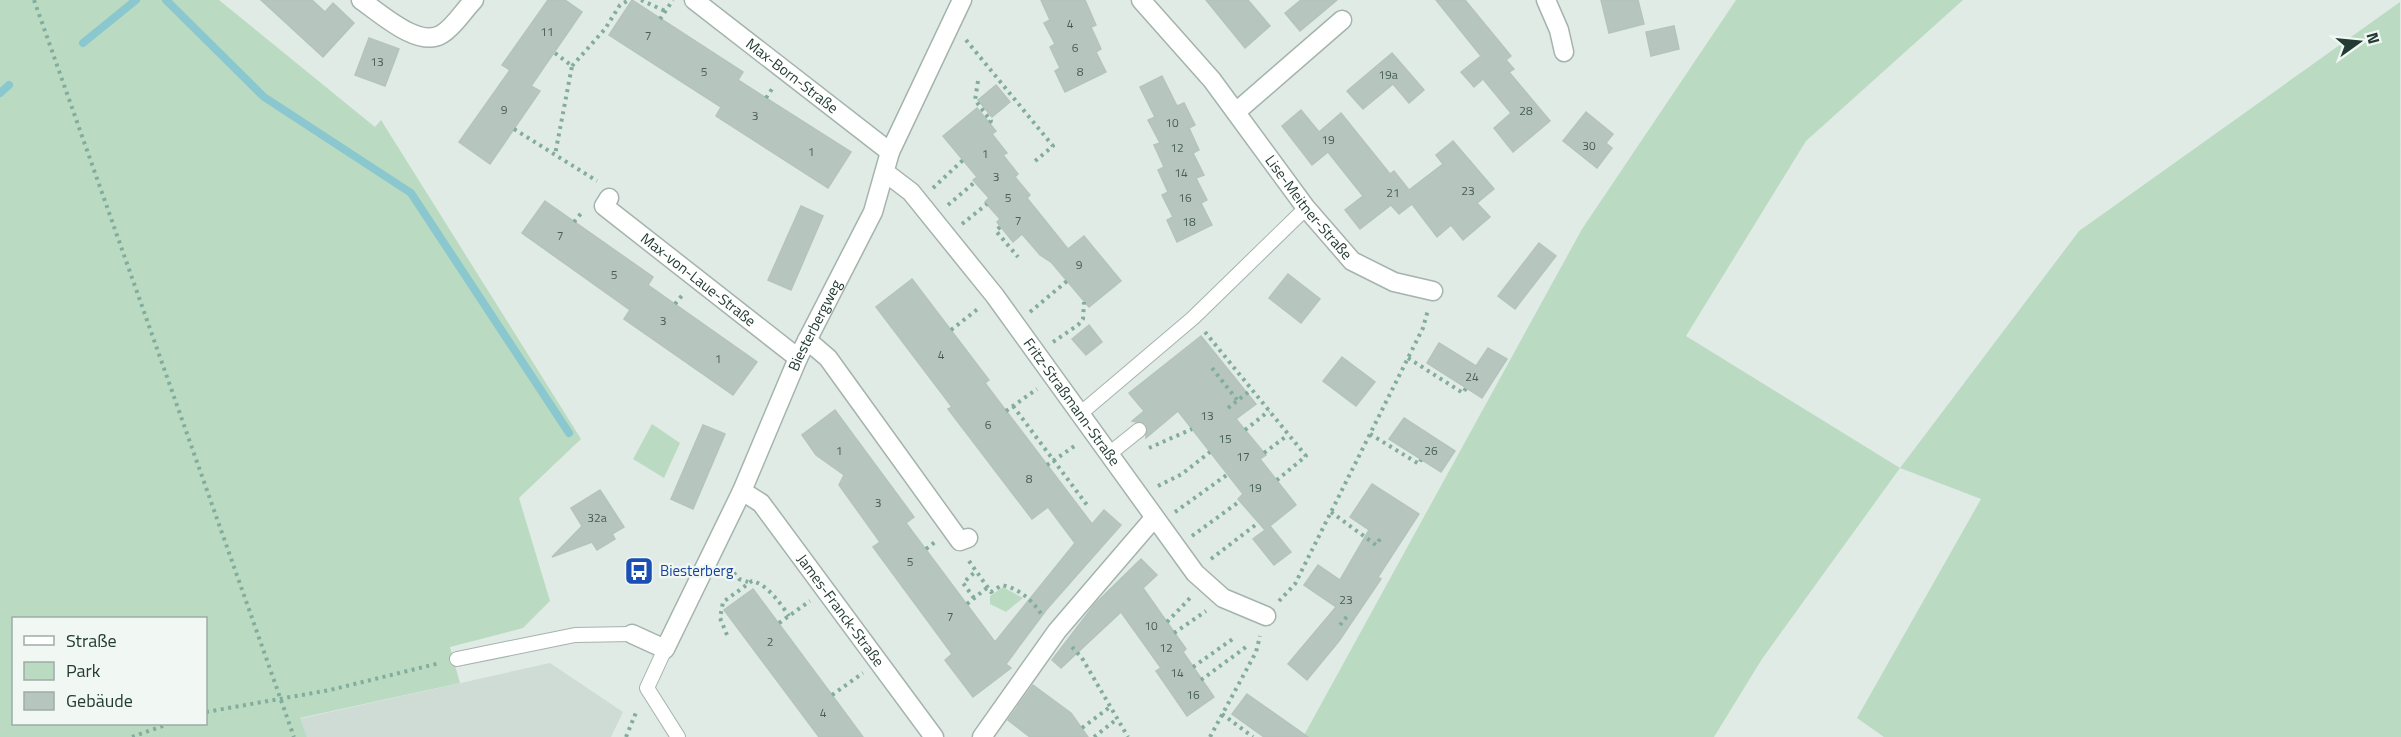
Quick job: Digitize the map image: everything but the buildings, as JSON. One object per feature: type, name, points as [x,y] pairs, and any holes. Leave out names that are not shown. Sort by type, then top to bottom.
[{"type":"street","points":[[361,0],[409,33],[430,39],[443,34],[474,0]]},
{"type":"street","name":"Max-Born-Straße","points":[[694,0],[890,152]]},
{"type":"street","name":"Biesterbergweg","points":[[665,649],[742,491],[798,358],[873,212],[886,173],[890,152],[962,0]]},
{"type":"street","name":"Lise-Meitner-Straße","points":[[1141,0],[1212,80],[1306,208],[1352,261],[1395,282],[1433,291]]},
{"type":"street","points":[[1546,0],[1564,52]]},
{"type":"street","points":[[1236,112],[1342,20]]},
{"type":"street","name":"Fritz-Straßmann-Straße","points":[[886,173],[911,192],[994,296],[1109,454],[1162,517],[1203,581],[1223,598],[1266,616]]},
{"type":"street","name":"Max-von-Laue-Straße","points":[[609,198],[604,206],[798,358]]},
{"type":"street","points":[[807,340],[828,358],[964,540]]},
{"type":"street","name":"James-Franck-Straße","points":[[742,491],[761,503],[934,737]]},
{"type":"street","points":[[982,737],[1057,632],[1162,517]]},
{"type":"street","points":[[632,634],[665,649]]},
{"type":"lane","points":[[1081,413],[1193,318],[1306,208]]},
{"type":"lane","points":[[1109,454],[1135,433]]},
{"type":"lane","points":[[457,659],[575,635],[632,634]]},
{"type":"lane","name":"Biesterbergweg","points":[[665,649],[647,688],[678,737]]},
{"type":"path","points":[[34,0],[294,737]]},
{"type":"path","points":[[555,154],[572,66],[605,29],[620,5],[629,0]]},
{"type":"path","points":[[641,0],[665,11]]},
{"type":"path","points":[[660,19],[673,0]]},
{"type":"path","points":[[963,37],[1053,146],[1034,162]]},
{"type":"path","points":[[555,52],[572,66]]},
{"type":"path","points":[[978,81],[975,100],[992,121],[989,123]]},
{"type":"path","points":[[514,129],[597,181],[609,198]]},
{"type":"path","points":[[930,191],[963,160]]},
{"type":"path","points":[[944,208],[975,182]]},
{"type":"path","points":[[959,226],[987,204]]},
{"type":"path","points":[[1000,227],[996,231],[1018,257]]},
{"type":"path","points":[[1027,315],[1067,281]]},
{"type":"path","points":[[1266,616],[1295,584],[1423,328],[1433,291]]},
{"type":"path","points":[[1048,345],[1078,326],[1083,319],[1084,302]]},
{"type":"path","points":[[951,330],[968,317]]},
{"type":"path","points":[[1193,318],[1306,456],[1277,480]]},
{"type":"path","points":[[1408,358],[1463,393],[1466,388]]},
{"type":"path","points":[[1212,368],[1238,401]]},
{"type":"path","points":[[1006,411],[1045,384]]},
{"type":"path","points":[[1228,408],[1251,390]]},
{"type":"path","points":[[1013,406],[1087,505]]},
{"type":"path","points":[[1245,430],[1269,411]]},
{"type":"path","points":[[1135,433],[1142,446],[1149,448],[1192,429]]},
{"type":"path","points":[[1370,434],[1419,464],[1421,459]]},
{"type":"path","points":[[1264,453],[1288,435]]},
{"type":"path","points":[[1047,465],[1082,440]]},
{"type":"path","points":[[1153,490],[1163,482],[1182,474],[1210,452]]},
{"type":"path","points":[[1162,517],[1228,474]]},
{"type":"path","points":[[1187,540],[1240,501]]},
{"type":"path","points":[[1331,512],[1376,545],[1382,536]]},
{"type":"path","points":[[1205,564],[1258,524]]},
{"type":"path","points":[[964,540],[976,571],[991,592],[1002,585],[1014,588],[1032,601],[1082,658],[1128,737]]},
{"type":"path","points":[[726,563],[739,579],[758,582],[780,603],[789,616]]},
{"type":"path","points":[[974,598],[963,583],[976,571]]},
{"type":"path","points":[[727,635],[720,618],[720,608],[723,602],[749,582]]},
{"type":"path","points":[[967,604],[988,587]]},
{"type":"path","points":[[1167,622],[1194,594]]},
{"type":"path","points":[[779,623],[814,597]]},
{"type":"path","points":[[1174,633],[1208,609]]},
{"type":"path","points":[[1340,625],[1348,615]]},
{"type":"path","points":[[1193,668],[1234,638]]},
{"type":"path","points":[[1202,680],[1246,647]]},
{"type":"path","points":[[1210,737],[1256,652]]},
{"type":"path","points":[[207,712],[330,690],[457,659]]},
{"type":"path","points":[[832,695],[867,670]]},
{"type":"path","points":[[1082,728],[1110,707]]},
{"type":"path","points":[[1222,714],[1253,737]]},
{"type":"path","points":[[1094,737],[1117,719]]},
{"type":"path","points":[[132,737],[163,725]]},
{"type":"shaded area","points":[[550,663],[623,712],[611,737],[307,737],[299,719]]},
{"type":"green space","points":[[0,0],[219,0],[375,127],[381,120],[581,439],[519,498],[550,601],[523,628],[450,647],[460,683],[300,718],[307,737],[0,737]]},
{"type":"green space","points":[[1736,0],[1963,0],[1806,141],[1686,336],[1900,468],[1762,659],[1714,737],[1303,737],[1582,229]]},
{"type":"green space","points":[[2400,2],[2401,737],[1884,737],[1857,718],[1981,499],[1900,468],[2079,231]]},
{"type":"green space","points":[[652,424],[680,443],[664,478],[633,459]]},
{"type":"green space","points":[[1003,587],[1023,598],[1006,612],[990,604],[990,596]]},
{"type":"waterway","points":[[83,43],[136,0]]},
{"type":"waterway","points":[[166,0],[264,97],[411,193],[569,433]]},
{"type":"waterway","points":[[0,93],[9,85]]},
{"type":"place","name":"Biesterberg","points":[[639,571]]}]
